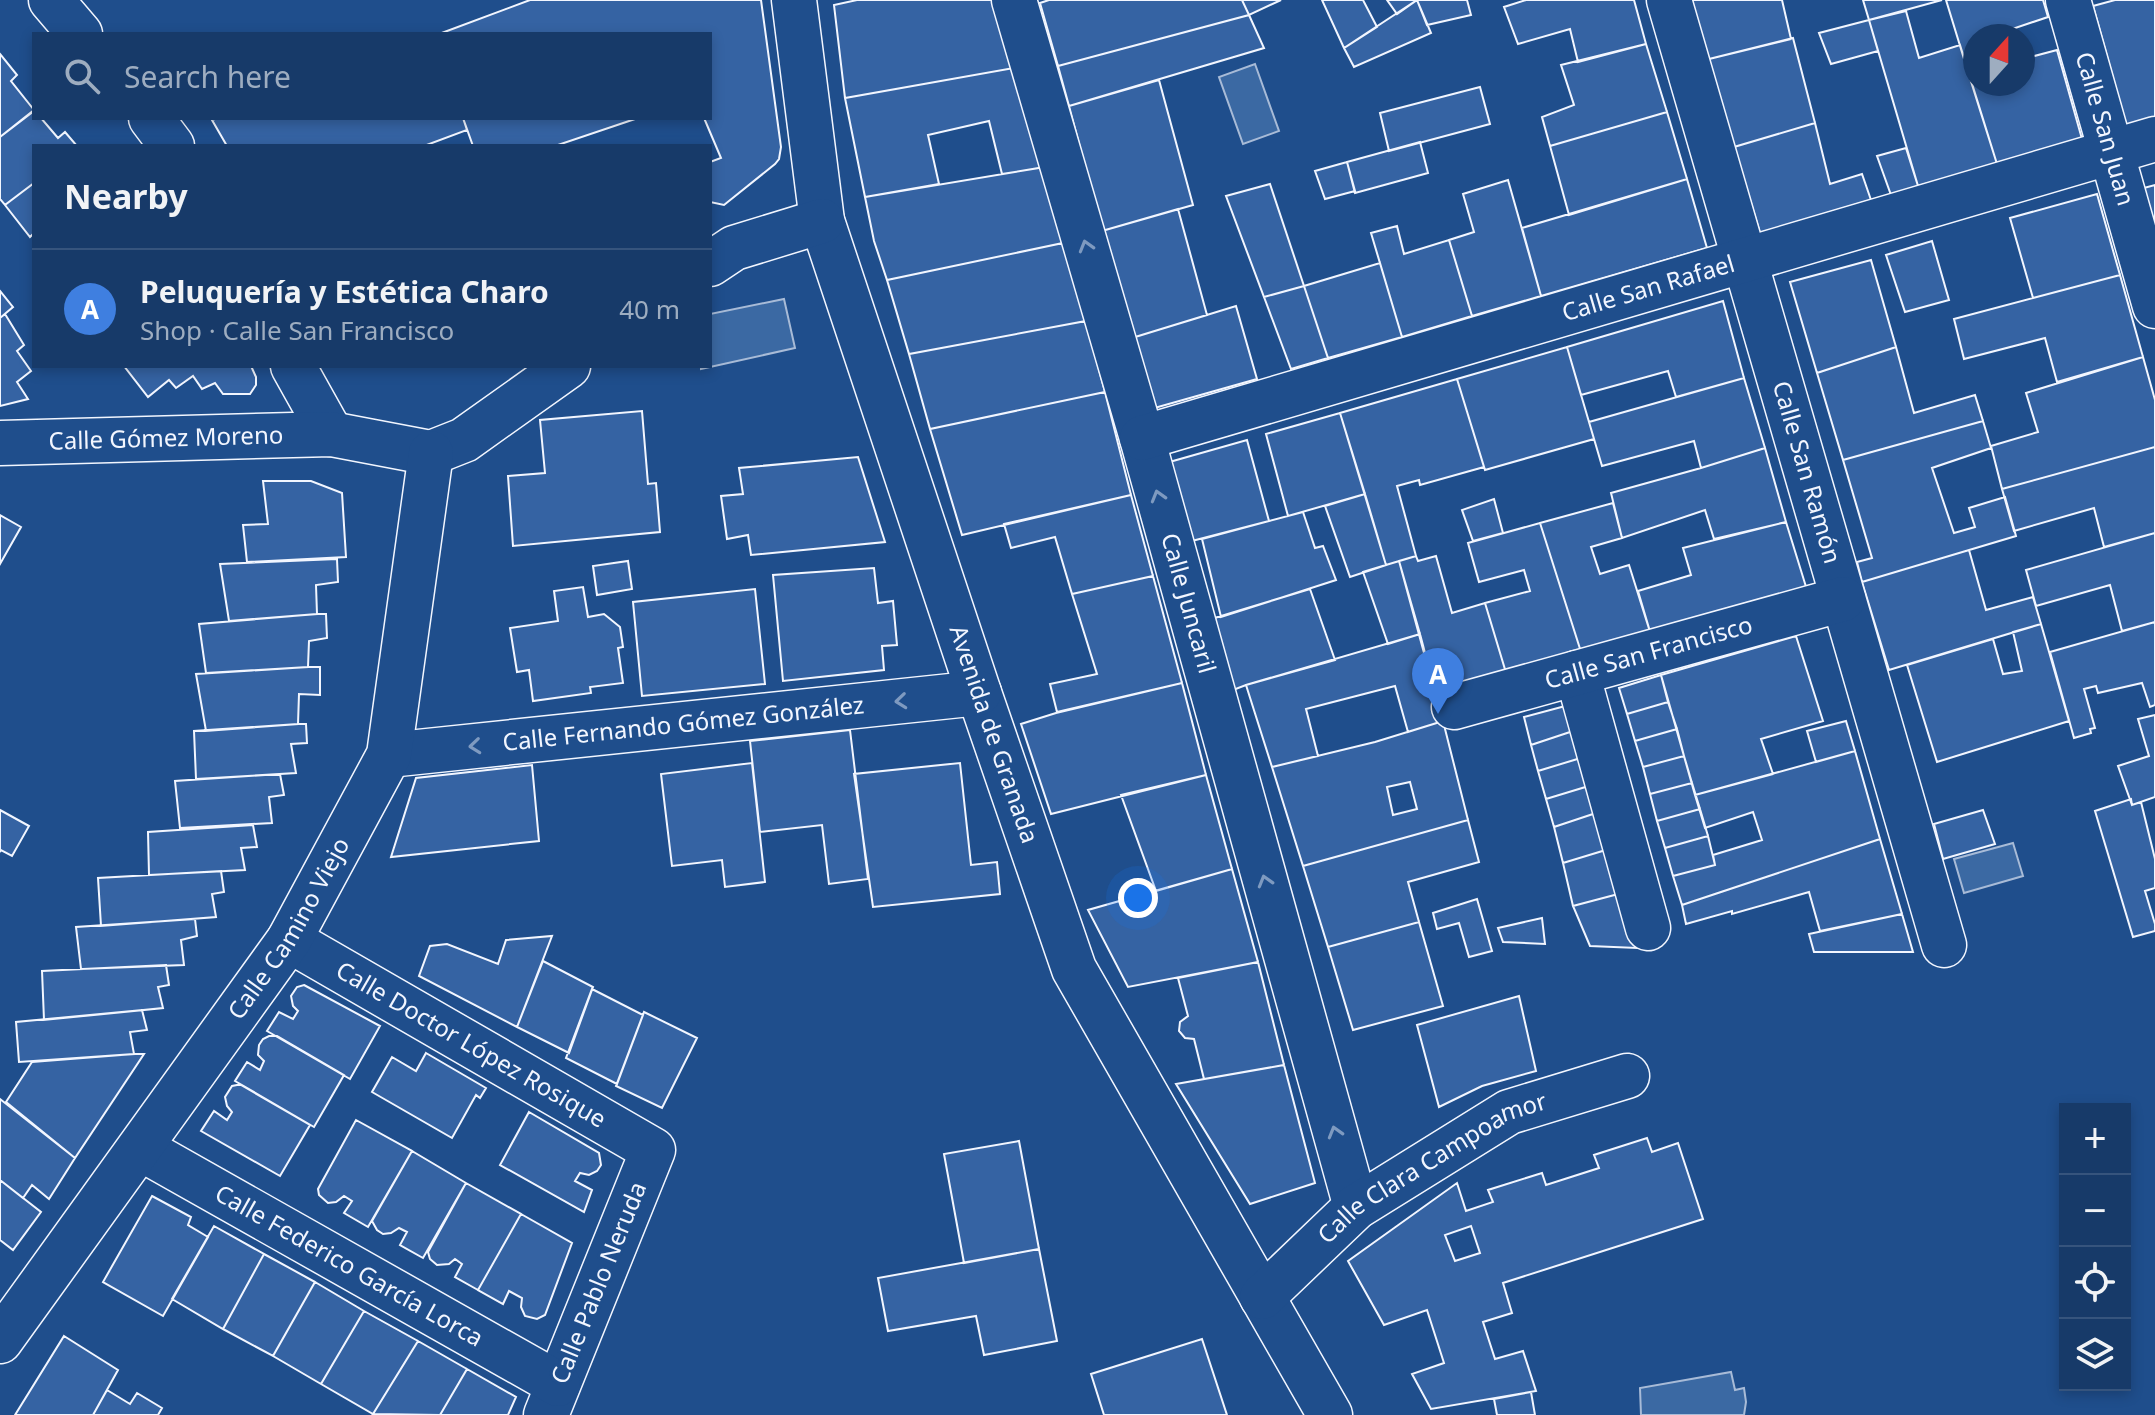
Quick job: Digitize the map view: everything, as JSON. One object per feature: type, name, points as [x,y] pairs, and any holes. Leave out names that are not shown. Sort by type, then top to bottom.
[{"type":"street","points":[[51,0],[78,32]]},
{"type":"street","name":"Avenida de Granada","points":[[794,0],[822,221],[1074,969],[1330,1415]]},
{"type":"street","name":"Calle Juncaril","points":[[1014,0],[1142,438],[1356,1207]]},
{"type":"street","name":"Calle San Ramón","points":[[1669,0],[1944,945]]},
{"type":"street","name":"Calle San Juan","points":[[2068,0],[2155,306]]},
{"type":"street","points":[[152,120],[170,144]]},
{"type":"street","name":"Calle San Rafael","points":[[1142,438],[2155,139]]},
{"type":"street","points":[[712,263],[734,248],[822,221]]},
{"type":"street","points":[[294,368],[331,434]]},
{"type":"street","points":[[431,453],[464,440],[565,368]]},
{"type":"street","name":"Calle Gómez Moreno","points":[[0,443],[331,434],[431,453]]},
{"type":"street","name":"Calle Camino Viejo","points":[[0,1341],[289,940],[389,755],[431,453]]},
{"type":"street","name":"Calle San Francisco","points":[[1454,707],[1843,599]]},
{"type":"street","points":[[1577,673],[1648,928]]},
{"type":"street","name":"Calle Fernando Gómez González","points":[[389,755],[979,693]]},
{"type":"street","name":"Calle Doctor López Rosique","points":[[289,940],[653,1150]]},
{"type":"street","name":"Calle Clara Campoamor","points":[[1262,1297],[1356,1207],[1509,1112],[1627,1076]]},
{"type":"street","name":"Calle Federico García Lorca","points":[[140,1148],[552,1400]]},
{"type":"street","name":"Calle Pablo Neruda","points":[[552,1400],[653,1150]]},
{"type":"water","points":[[1255,64],[1279,131],[1243,144],[1219,77]]},
{"type":"water","points":[[784,299],[795,348],[712,367],[712,314]]},
{"type":"water","points":[[2013,843],[2023,876],[1964,893],[1954,859]]},
{"type":"water","points":[[1731,1372],[1735,1390],[1744,1388],[1744,1415],[1641,1415],[1640,1388]]},
{"type":"building","points":[[530,0],[761,0],[781,147],[779,159],[724,205],[712,202],[712,161],[721,158],[705,120],[712,120],[712,32],[444,32]]},
{"type":"building","points":[[857,0],[1001,0],[1020,67],[845,98],[834,5]]},
{"type":"building","points":[[1049,0],[1242,0],[1249,15],[1058,66],[1040,3]]},
{"type":"building","points":[[1242,0],[1281,0],[1249,15]]},
{"type":"building","points":[[1322,0],[1363,0],[1377,27],[1344,48]]},
{"type":"building","points":[[1387,0],[1417,0],[1397,14]]},
{"type":"building","points":[[1417,0],[1431,33],[1354,67],[1344,48]]},
{"type":"building","points":[[1417,0],[1467,0],[1471,15],[1427,25]]},
{"type":"building","points":[[1526,0],[1634,0],[1646,44],[1578,62],[1570,29],[1518,44],[1504,7]]},
{"type":"building","points":[[1691,0],[1782,0],[1791,39],[1709,59]]},
{"type":"building","points":[[1863,0],[1942,0],[1869,20]]},
{"type":"building","points":[[1946,0],[2043,0],[2048,17],[2027,24],[1963,24],[1963,55]]},
{"type":"building","points":[[2115,0],[2155,0],[2155,118],[2126,125],[2093,6]]},
{"type":"building","points":[[1906,11],[1919,58],[1960,45],[1963,55],[1963,96],[1976,96],[1997,164],[1918,186],[1869,20]]},
{"type":"building","points":[[1249,15],[1264,48],[1069,106],[1058,66]]},
{"type":"building","points":[[1869,20],[1878,51],[1831,64],[1819,33]]},
{"type":"building","points":[[1793,38],[1815,123],[1734,147],[1709,59]]},
{"type":"building","points":[[1646,44],[1667,112],[1550,146],[1542,117],[1574,105],[1561,65]]},
{"type":"building","points":[[2057,50],[2082,139],[1997,164],[1976,96],[2035,96],[2035,56]]},
{"type":"building","points":[[0,54],[17,75],[11,81],[32,112],[0,137]]},
{"type":"building","points":[[1020,67],[1045,167],[1002,174],[989,121],[928,135],[939,184],[865,197],[845,98]]},
{"type":"building","points":[[1159,80],[1193,205],[1102,231],[1069,106]]},
{"type":"building","points":[[1480,87],[1490,124],[1389,151],[1380,113]]},
{"type":"building","points":[[1667,112],[1687,179],[1569,215],[1550,146]]},
{"type":"building","points":[[32,113],[32,120],[43,120],[58,138],[65,132],[75,144],[32,144],[32,185],[5,205],[0,199],[0,137]]},
{"type":"building","points":[[212,120],[464,120],[467,130],[429,144],[226,144]]},
{"type":"building","points":[[464,120],[632,120],[561,144],[472,144]]},
{"type":"building","points":[[1815,123],[1830,184],[1862,174],[1871,200],[1760,233],[1734,147]]},
{"type":"building","points":[[1420,142],[1428,173],[1355,193],[1347,162]]},
{"type":"building","points":[[1906,148],[1918,186],[1891,195],[1877,156]]},
{"type":"building","points":[[1347,162],[1355,191],[1325,199],[1315,171]]},
{"type":"building","points":[[1045,167],[1063,243],[887,280],[874,241],[865,197]]},
{"type":"building","points":[[1687,179],[1707,248],[1541,296],[1522,228]]},
{"type":"building","points":[[1508,180],[1541,296],[1472,316],[1449,240],[1474,232],[1463,194]]},
{"type":"building","points":[[1270,184],[1304,286],[1264,297],[1226,196]]},
{"type":"building","points":[[32,185],[30,237],[5,205]]},
{"type":"building","points":[[2155,185],[2155,225],[2144,188]]},
{"type":"building","points":[[2097,194],[2120,275],[2033,298],[2010,218]]},
{"type":"building","points":[[1178,209],[1207,315],[1132,338],[1102,231]]},
{"type":"building","points":[[1397,226],[1404,254],[1449,240],[1472,316],[1402,337],[1371,233]]},
{"type":"building","points":[[1932,241],[1949,300],[1905,312],[1886,255]]},
{"type":"building","points":[[1063,243],[1086,321],[909,354],[887,280]]},
{"type":"building","points":[[1871,260],[1896,347],[1817,373],[1790,282]]},
{"type":"building","points":[[1380,263],[1402,337],[1328,358],[1304,286]]},
{"type":"building","points":[[2120,275],[2143,357],[2057,382],[2045,338],[1964,359],[1954,319]]},
{"type":"building","points":[[1304,286],[1328,358],[1291,369],[1264,297]]},
{"type":"building","points":[[0,291],[13,307],[0,318]]},
{"type":"building","points":[[1723,301],[1744,378],[1676,397],[1668,371],[1581,395],[1567,347]]},
{"type":"building","points":[[1236,306],[1257,379],[1151,409],[1132,338]]},
{"type":"building","points":[[5,314],[24,345],[17,351],[31,371],[17,382],[28,399],[0,406],[0,318]]},
{"type":"building","points":[[1086,321],[1105,392],[930,429],[909,354]]},
{"type":"building","points":[[1567,347],[1594,439],[1485,470],[1457,379]]},
{"type":"building","points":[[1896,347],[1914,413],[1975,395],[1983,421],[1843,460],[1817,373]]},
{"type":"building","points":[[2143,357],[2155,400],[2155,447],[2002,489],[1991,446],[2038,432],[2026,393]]},
{"type":"building","points":[[126,368],[252,368],[256,377],[256,385],[250,394],[223,394],[215,383],[202,389],[193,376],[176,388],[169,380],[148,397]]},
{"type":"building","points":[[1744,378],[1765,448],[1701,468],[1694,441],[1602,466],[1589,422]]},
{"type":"building","points":[[1457,379],[1484,467],[1420,485],[1419,480],[1397,486],[1416,556],[1386,565],[1340,413]]},
{"type":"building","points":[[1105,392],[1131,495],[962,535],[930,429]]},
{"type":"building","points":[[642,411],[648,484],[656,483],[660,532],[513,546],[508,476],[545,473],[540,420]]},
{"type":"building","points":[[1340,413],[1365,494],[1288,516],[1266,434]]},
{"type":"building","points":[[1983,421],[1991,448],[1932,468],[1954,533],[1975,527],[1969,508],[2005,497],[2016,536],[1862,582],[1857,562],[1872,558],[1843,460]]},
{"type":"building","points":[[1247,440],[1269,521],[1188,542],[1166,463]]},
{"type":"building","points":[[2155,447],[2155,533],[2104,547],[2094,508],[2014,531],[2002,489]]},
{"type":"building","points":[[1765,448],[1786,522],[1714,539],[1705,510],[1622,538],[1611,493]]},
{"type":"building","points":[[858,457],[885,542],[751,555],[748,535],[727,539],[721,496],[743,494],[739,468]]},
{"type":"building","points":[[263,481],[311,481],[342,493],[346,557],[247,562],[243,525],[268,524]]},
{"type":"building","points":[[1365,494],[1386,565],[1350,577],[1325,506]]},
{"type":"building","points":[[1131,495],[1153,576],[1072,594],[1055,537],[1011,548],[1004,524]]},
{"type":"building","points":[[1494,499],[1503,533],[1473,541],[1462,510]]},
{"type":"building","points":[[1613,503],[1622,538],[1591,547],[1600,574],[1629,565],[1651,635],[1582,655],[1540,523]]},
{"type":"building","points":[[1303,512],[1315,548],[1323,546],[1336,580],[1221,617],[1202,539]]},
{"type":"building","points":[[0,515],[21,527],[0,564]]},
{"type":"building","points":[[1786,522],[1807,590],[1651,635],[1638,591],[1691,575],[1683,548]]},
{"type":"building","points":[[1540,523],[1582,655],[1507,676],[1485,603],[1530,591],[1524,570],[1479,582],[1468,543]]},
{"type":"building","points":[[2155,533],[2155,622],[2122,631],[2110,585],[2036,606],[2026,570]]},
{"type":"building","points":[[1969,550],[1986,610],[2033,597],[2041,624],[1889,670],[1862,582]]},
{"type":"building","points":[[1416,556],[1418,561],[1436,556],[1452,613],[1485,603],[1507,676],[1436,697],[1399,561]]},
{"type":"building","points":[[337,559],[338,582],[316,585],[317,614],[229,621],[220,564]]},
{"type":"building","points":[[628,561],[632,589],[597,595],[593,566]]},
{"type":"building","points":[[1399,561],[1420,634],[1388,644],[1363,572]]},
{"type":"building","points":[[874,568],[878,603],[893,601],[897,645],[882,646],[884,670],[783,681],[773,575]]},
{"type":"building","points":[[1153,576],[1182,683],[1057,712],[1050,684],[1097,674],[1072,594]]},
{"type":"building","points":[[583,587],[588,617],[604,614],[620,627],[623,647],[618,648],[623,683],[590,687],[591,693],[533,701],[529,670],[517,672],[510,628],[558,621],[554,591]]},
{"type":"building","points":[[755,589],[765,684],[642,696],[633,602]]},
{"type":"building","points":[[1310,589],[1335,660],[1228,692],[1208,620]]},
{"type":"building","points":[[326,614],[327,638],[309,641],[308,667],[206,673],[199,624]]},
{"type":"building","points":[[2155,622],[2155,705],[2150,707],[2142,683],[2098,693],[2096,686],[2084,689],[2095,728],[2090,729],[2091,733],[2074,738],[2050,652]]},
{"type":"building","points":[[2041,624],[2069,721],[1937,762],[1907,665],[1993,639],[2003,674],[2022,671],[2013,632]]},
{"type":"building","points":[[1420,634],[1443,721],[1408,732],[1395,686],[1306,709],[1318,756],[1272,767],[1246,685]]},
{"type":"building","points":[[1796,636],[1823,721],[1761,739],[1773,774],[1695,795],[1661,675]]},
{"type":"building","points":[[320,667],[320,695],[299,694],[298,724],[206,731],[196,674]]},
{"type":"building","points":[[1661,675],[1668,702],[1627,714],[1619,688]]},
{"type":"building","points":[[1182,683],[1206,775],[1051,814],[1021,724]]},
{"type":"building","points":[[1668,702],[1677,729],[1635,741],[1627,714]]},
{"type":"building","points":[[1569,705],[1576,730],[1531,745],[1524,717]]},
{"type":"building","points":[[2155,715],[2155,797],[2132,805],[2118,766],[2149,756],[2138,719]]},
{"type":"building","points":[[1443,721],[1468,820],[1303,866],[1272,767],[1375,742]],"holes":[[[1410,782],[1417,809],[1393,815],[1387,787]]]},
{"type":"building","points":[[1846,721],[1855,751],[1816,762],[1807,731]]},
{"type":"building","points":[[306,724],[307,743],[291,744],[296,773],[196,779],[194,731]]},
{"type":"building","points":[[1677,729],[1684,756],[1643,767],[1635,741]]},
{"type":"building","points":[[850,730],[868,879],[829,884],[822,825],[760,832],[750,741]]},
{"type":"building","points":[[1576,730],[1584,757],[1538,771],[1531,745]]},
{"type":"building","points":[[1855,751],[1880,839],[1682,905],[1673,876],[1715,865],[1713,855],[1762,840],[1753,812],[1705,828],[1695,795]]},
{"type":"building","points":[[1684,756],[1692,783],[1650,794],[1643,767]]},
{"type":"building","points":[[1584,757],[1592,785],[1546,799],[1538,771]]},
{"type":"building","points":[[752,763],[765,882],[725,887],[722,860],[672,866],[661,774]]},
{"type":"building","points":[[960,763],[971,865],[997,862],[1000,894],[873,907],[854,774]]},
{"type":"building","points":[[532,765],[539,841],[391,857],[416,778]]},
{"type":"building","points":[[280,774],[284,795],[269,797],[272,823],[180,828],[175,781]]},
{"type":"building","points":[[1206,775],[1232,869],[1156,891],[1121,795]]},
{"type":"building","points":[[1692,783],[1700,809],[1657,821],[1650,794]]},
{"type":"building","points":[[1592,785],[1599,812],[1554,827],[1546,799]]},
{"type":"building","points":[[2131,799],[2132,805],[2141,802],[2155,859],[2155,888],[2145,891],[2155,931],[2133,937],[2095,811]]},
{"type":"building","points":[[1700,809],[1708,836],[1665,848],[1657,821]]},
{"type":"building","points":[[0,810],[29,826],[12,856],[0,852]]},
{"type":"building","points":[[1983,810],[1995,844],[1943,859],[1934,824]]},
{"type":"building","points":[[1599,812],[1609,849],[1563,863],[1554,827]]},
{"type":"building","points":[[1468,820],[1479,862],[1408,882],[1419,922],[1328,947],[1303,866]]},
{"type":"building","points":[[253,825],[257,847],[241,848],[245,870],[149,875],[148,832]]},
{"type":"building","points":[[1708,836],[1715,865],[1673,876],[1665,848]]},
{"type":"building","points":[[1880,839],[1902,914],[1820,931],[1809,892],[1686,924],[1682,905]]},
{"type":"building","points":[[1609,849],[1622,893],[1573,906],[1563,863]]},
{"type":"building","points":[[1232,869],[1258,962],[1128,987],[1088,910]]},
{"type":"building","points":[[221,871],[224,892],[212,894],[216,917],[101,926],[98,878]]},
{"type":"building","points":[[1622,893],[1637,948],[1590,946],[1573,906]]},
{"type":"building","points":[[1477,899],[1492,951],[1469,957],[1459,923],[1437,929],[1433,913]]},
{"type":"building","points":[[1902,914],[1913,952],[1814,952],[1809,934]]},
{"type":"building","points":[[1542,918],[1545,944],[1503,942],[1498,928]]},
{"type":"building","points":[[195,919],[197,936],[181,940],[184,965],[81,969],[76,927]]},
{"type":"building","points":[[1419,922],[1443,1006],[1353,1030],[1328,947]]},
{"type":"building","points":[[552,936],[517,1027],[419,976],[430,946],[447,944],[498,964],[506,940]]},
{"type":"building","points":[[543,961],[593,987],[569,1053],[517,1027]]},
{"type":"building","points":[[1258,962],[1284,1065],[1204,1079],[1194,1039],[1185,1038],[1179,1031],[1180,1022],[1188,1016],[1178,978]]},
{"type":"building","points":[[166,965],[169,985],[158,987],[163,1008],[44,1020],[42,971]]},
{"type":"building","points":[[304,985],[380,1026],[350,1079],[267,1031],[279,1012],[293,1019],[298,1011],[293,1006],[291,996],[297,987]]},
{"type":"building","points":[[592,989],[643,1015],[617,1084],[566,1058]]},
{"type":"building","points":[[1519,996],[1536,1071],[1482,1086],[1439,1107],[1417,1025]]},
{"type":"building","points":[[142,1010],[147,1030],[130,1032],[134,1054],[19,1062],[16,1022]]},
{"type":"building","points":[[644,1012],[697,1038],[662,1108],[616,1086]]},
{"type":"building","points":[[269,1036],[277,1036],[344,1075],[314,1127],[235,1081],[247,1062],[260,1070],[264,1061],[258,1055],[259,1045]]},
{"type":"building","points":[[426,1053],[486,1088],[480,1098],[476,1095],[452,1138],[372,1092],[392,1057],[416,1071]]},
{"type":"building","points":[[144,1054],[75,1158],[6,1102],[32,1062]]},
{"type":"building","points":[[1284,1065],[1315,1183],[1250,1204],[1176,1084]]},
{"type":"building","points":[[241,1085],[310,1125],[280,1176],[201,1131],[214,1111],[227,1120],[232,1112],[225,1097],[232,1086]]},
{"type":"building","points":[[0,1099],[75,1158],[49,1199],[32,1185],[23,1198],[0,1180]]},
{"type":"building","points":[[529,1112],[599,1153],[601,1165],[597,1171],[589,1175],[580,1173],[575,1181],[592,1190],[584,1212],[500,1165]]},
{"type":"building","points":[[356,1120],[412,1151],[368,1227],[344,1213],[352,1201],[344,1196],[328,1203],[319,1195],[318,1189]]},
{"type":"building","points":[[1647,1138],[1652,1152],[1678,1143],[1703,1219],[1503,1283],[1512,1313],[1483,1322],[1495,1359],[1523,1351],[1536,1391],[1431,1409],[1412,1374],[1444,1363],[1427,1310],[1384,1325],[1348,1261],[1457,1183],[1466,1211],[1493,1202],[1488,1190],[1542,1173],[1546,1185],[1599,1168],[1594,1155]],"holes":[[[1471,1226],[1480,1253],[1455,1261],[1445,1235]]]},
{"type":"building","points":[[1019,1141],[1039,1249],[964,1263],[944,1154]]},
{"type":"building","points":[[412,1151],[466,1183],[423,1258],[400,1245],[407,1232],[399,1228],[383,1234],[372,1221]]},
{"type":"building","points":[[0,1180],[41,1212],[13,1250],[0,1240]]},
{"type":"building","points":[[466,1183],[521,1214],[478,1290],[455,1277],[462,1264],[455,1259],[449,1264],[437,1265],[428,1252]]},
{"type":"building","points":[[152,1196],[191,1217],[188,1225],[208,1237],[163,1316],[103,1282]]},
{"type":"building","points":[[521,1214],[572,1243],[545,1315],[537,1319],[525,1316],[521,1307],[522,1298],[509,1291],[503,1304],[478,1290]]},
{"type":"building","points":[[214,1226],[264,1254],[223,1329],[172,1299]]},
{"type":"building","points":[[1039,1249],[1057,1341],[984,1355],[976,1316],[888,1331],[878,1278]]},
{"type":"building","points":[[264,1254],[315,1282],[273,1356],[223,1329]]},
{"type":"building","points":[[315,1282],[364,1311],[321,1384],[273,1356]]},
{"type":"building","points":[[364,1311],[418,1341],[373,1414],[321,1384]]},
{"type":"building","points":[[64,1336],[118,1370],[93,1415],[15,1415]]},
{"type":"building","points":[[1202,1339],[1227,1415],[1104,1415],[1091,1374]]},
{"type":"building","points":[[418,1341],[467,1369],[440,1415],[373,1414]]},
{"type":"building","points":[[467,1369],[516,1397],[508,1415],[440,1415]]},
{"type":"building","points":[[107,1390],[130,1404],[137,1393],[162,1408],[158,1415],[93,1415]]},
{"type":"building","points":[[1531,1392],[1535,1415],[1497,1415],[1494,1399]]},
{"type":"place","name":"Peluquería y Estética Charo","points":[[1438,714]]}]
